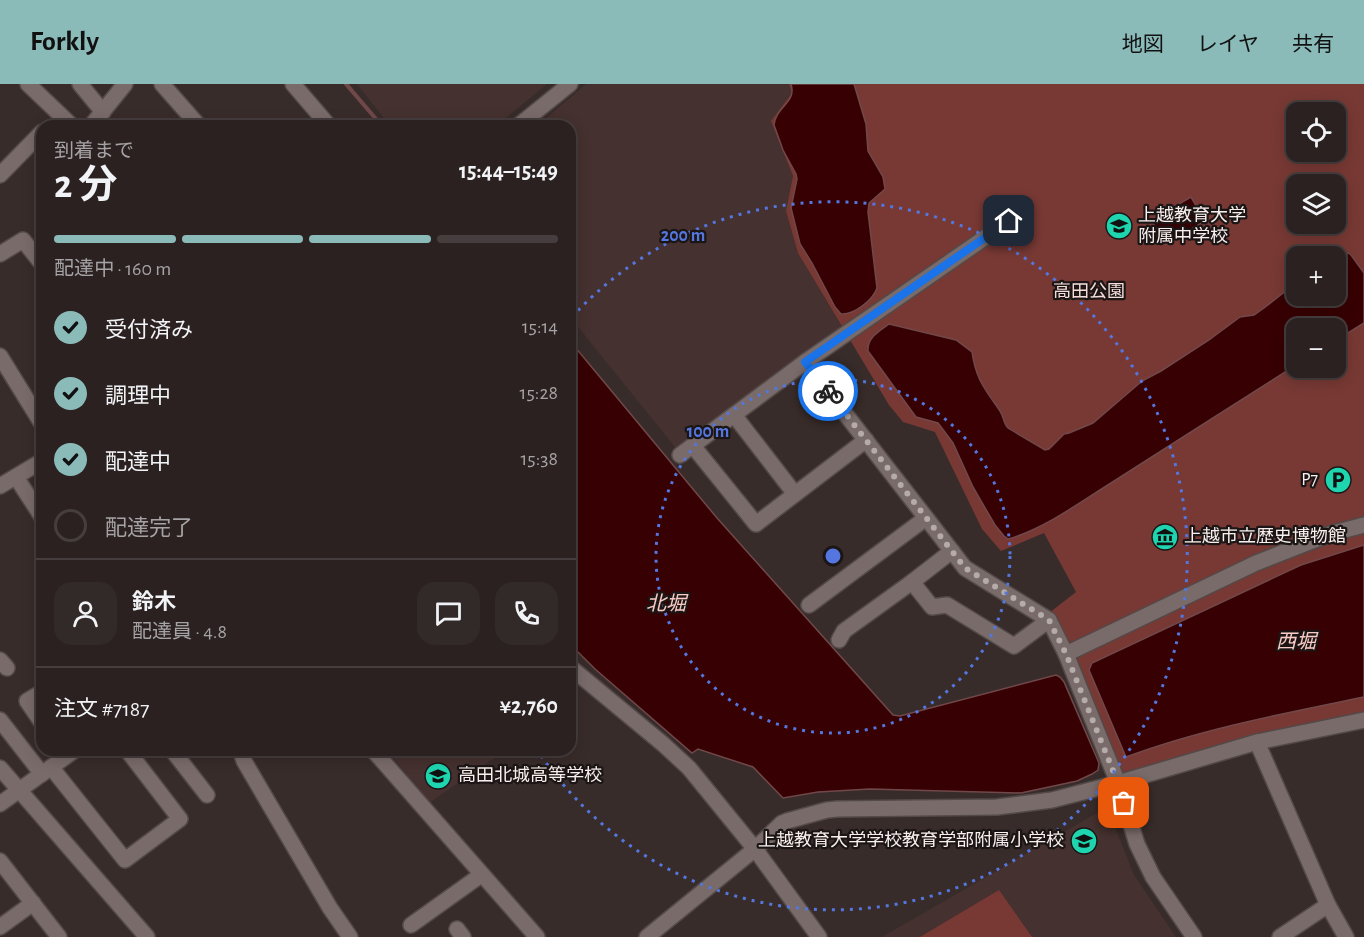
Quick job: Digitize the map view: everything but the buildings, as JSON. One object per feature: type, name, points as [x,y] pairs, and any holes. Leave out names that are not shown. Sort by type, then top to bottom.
[{"type":"street","points":[[28,84],[66,120]]},
{"type":"street","points":[[80,84],[103,111]]},
{"type":"street","points":[[96,120],[125,84]]},
{"type":"street","points":[[162,84],[194,120]]},
{"type":"street","points":[[293,84],[324,120]]},
{"type":"street","points":[[525,120],[570,84]]},
{"type":"street","points":[[54,120],[60,114]]},
{"type":"street","points":[[0,175],[36,138]]},
{"type":"street","points":[[680,455],[805,362],[1009,221]]},
{"type":"street","points":[[0,254],[23,240],[36,256]]},
{"type":"street","points":[[0,356],[36,414]]},
{"type":"street","points":[[805,362],[968,571],[1049,620],[1066,654],[1118,783],[1137,844],[1153,877],[1194,937]]},
{"type":"street","points":[[734,415],[795,494]]},
{"type":"street","points":[[693,446],[756,524],[866,440]]},
{"type":"street","points":[[0,486],[36,465]]},
{"type":"street","points":[[16,477],[36,508]]},
{"type":"street","points":[[809,605],[926,518]]},
{"type":"street","points":[[1066,654],[1256,563],[1330,534],[1364,525]]},
{"type":"street","points":[[839,640],[844,631],[952,552]]},
{"type":"street","points":[[912,582],[932,607],[947,605],[1014,646],[1049,620]]},
{"type":"street","points":[[576,672],[689,768],[755,849],[819,937]]},
{"type":"street","points":[[36,696],[27,701],[36,714]]},
{"type":"street","points":[[0,720],[126,860],[180,819],[132,756]]},
{"type":"street","points":[[647,937],[755,849],[782,823],[827,810],[998,807],[1052,800],[1257,742],[1364,720]]},
{"type":"street","points":[[1257,742],[1328,905],[1346,937]]},
{"type":"street","points":[[0,804],[63,756]]},
{"type":"street","points":[[177,756],[207,795]]},
{"type":"street","points":[[243,756],[325,900],[350,937]]},
{"type":"street","points":[[378,756],[537,937]]},
{"type":"street","points":[[0,768],[147,937]]},
{"type":"street","points":[[0,861],[58,937]]},
{"type":"street","points":[[411,925],[481,875]]},
{"type":"street","points":[[0,927],[33,903]]},
{"type":"street","points":[[1280,937],[1328,905]]},
{"type":"shaded area","points":[[357,84],[547,84],[503,120],[385,120]]},
{"type":"shaded area","points":[[586,84],[789,84],[792,92],[772,121],[793,176],[786,211],[798,253],[843,329],[679,452],[576,324],[576,120],[544,120]]},
{"type":"shaded area","name":"高田北城高等学校","points":[[392,756],[497,756],[429,803]]},
{"type":"shaded area","name":"上越教育大学学校教育学部附属小学校","points":[[1107,807],[1134,875],[1176,937],[882,937]]},
{"type":"green space","name":"高田公園","points":[[789,84],[1364,84],[1364,715],[1122,777],[1075,666],[1070,643],[1056,618],[1049,613],[1076,592],[1044,533],[1001,551],[982,529],[935,432],[903,422],[889,405],[798,253],[786,211],[793,176],[771,121],[792,93]]},
{"type":"green space","points":[[999,890],[1032,937],[920,937]]},
{"type":"water","points":[[791,84],[854,84],[866,124],[868,151],[883,177],[885,189],[869,203],[868,212],[877,288],[872,297],[862,306],[846,314],[841,314],[835,307],[800,244],[791,208],[796,174],[783,150],[774,125],[778,113],[791,96]]},
{"type":"water","points":[[1191,197],[1205,221],[1166,244],[1151,220]]},
{"type":"water","points":[[1346,254],[1351,255],[1364,273],[1364,323],[1346,334],[1346,318],[1286,318],[1286,371],[1063,514],[1008,539],[995,525],[973,487],[953,443],[938,423],[916,417],[868,351],[869,342],[889,324],[956,340],[972,352],[979,377],[1001,413],[1006,426],[1045,450],[1049,449],[1064,434],[1093,423],[1142,381],[1209,340],[1240,317],[1254,315],[1286,291],[1286,306],[1346,306]]},
{"type":"water","name":"北堀","points":[[576,348],[717,518],[893,715],[900,716],[1056,675],[1064,682],[1099,763],[1098,770],[1077,781],[1021,793],[870,789],[818,792],[783,798],[753,767],[698,749],[692,753],[576,650]]},
{"type":"water","name":"西堀","points":[[1364,545],[1364,697],[1214,730],[1126,757],[1089,670],[1092,663],[1301,565]]},
{"type":"waterway","points":[[346,84],[377,120]]},
{"type":"way so far","points":[[828,391],[965,568],[1049,620],[1066,654],[1124,803]]},
{"type":"place","name":"上越教育大学 附属中学校","points":[[1119,226]]},
{"type":"place","name":"P7","points":[[1338,480]]},
{"type":"place","name":"上越市立歴史博物館","points":[[1165,537]]},
{"type":"place","name":"高田北城高等学校","points":[[438,776]]},
{"type":"place","name":"上越教育大学学校教育学部附属小学校","points":[[1084,841]]},
{"type":"route","points":[[828,391],[805,362],[1009,221]]}]
